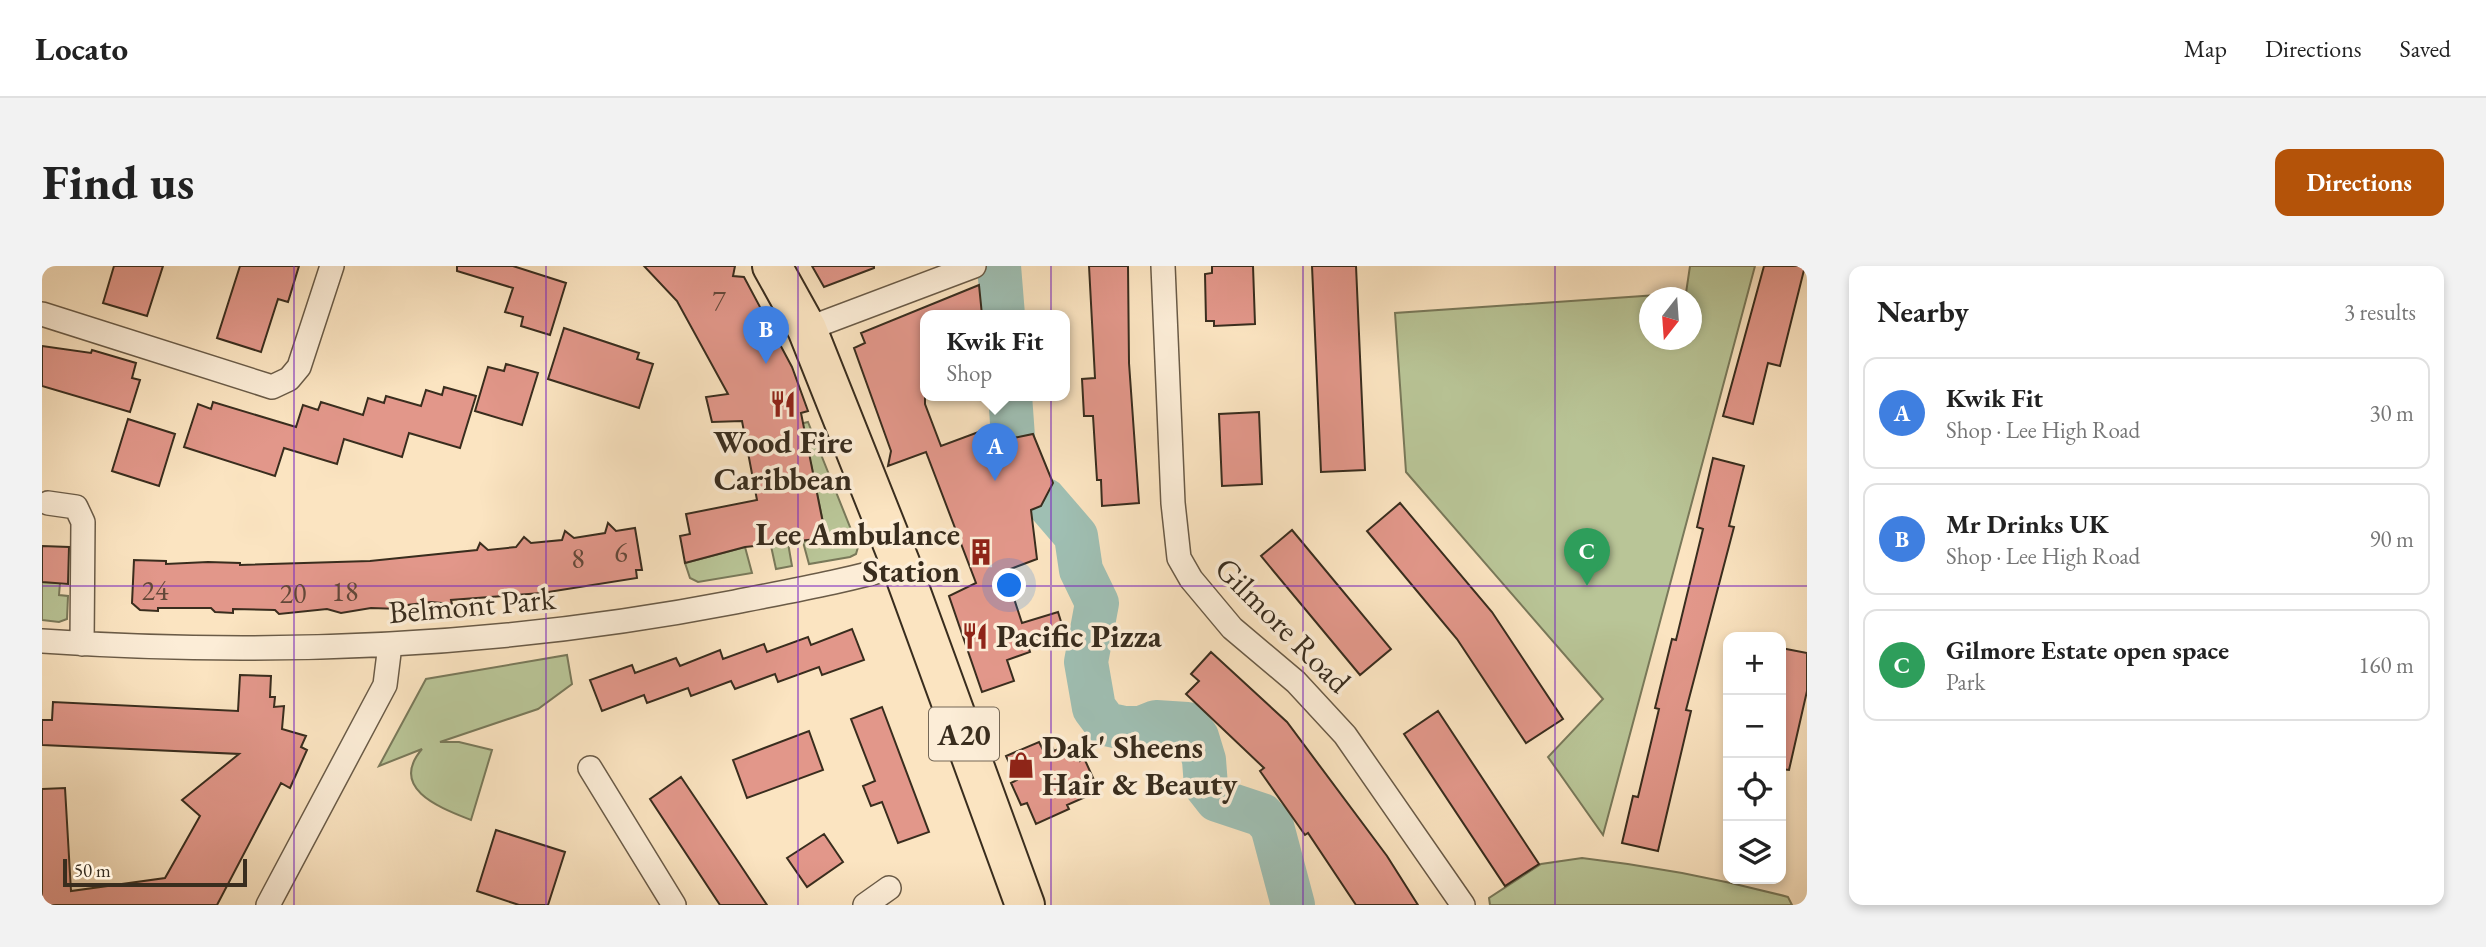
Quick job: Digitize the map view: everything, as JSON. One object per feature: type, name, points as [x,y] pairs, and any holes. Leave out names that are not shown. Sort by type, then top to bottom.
[{"type":"highway","name":"A20","points":[[772,266],[807,329],[901,565],[1025,905]]},
{"type":"street","points":[[42,314],[272,387],[289,379],[299,367],[332,266]]},
{"type":"street","points":[[807,329],[974,266]]},
{"type":"street","name":"Gilmore Road","points":[[1163,266],[1173,503],[1180,558],[1191,579],[1232,628],[1304,690],[1345,735],[1463,905]]},
{"type":"street","points":[[48,503],[76,507],[83,522],[82,644]]},
{"type":"street","name":"Belmont Park","points":[[42,641],[228,647],[390,645],[560,630],[681,612],[901,565]]},
{"type":"street","points":[[268,905],[385,685],[390,645]]},
{"type":"street","points":[[590,768],[674,905]]},
{"type":"street","points":[[865,905],[889,888]]},
{"type":"green space","points":[[1690,266],[1755,266],[1603,835],[1548,757],[1603,699],[1406,472],[1395,313],[1639,296],[1639,350],[1702,350],[1702,287],[1687,287]]},
{"type":"green space","points":[[808,422],[858,547],[856,554],[850,557],[809,564],[803,542],[826,537],[811,464],[796,425]]},
{"type":"green space","points":[[788,543],[792,566],[776,569],[771,546]]},
{"type":"green space","points":[[745,547],[752,573],[698,582],[690,578],[685,563]]},
{"type":"green space","points":[[42,582],[60,583],[59,595],[68,596],[67,619],[59,622],[42,620]]},
{"type":"green space","points":[[567,655],[572,684],[538,709],[440,742],[459,742],[492,750],[471,820],[433,803],[415,786],[411,775],[413,763],[422,749],[379,766],[426,679]]},
{"type":"green space","points":[[1582,858],[1660,869],[1788,897],[1792,905],[1490,905],[1489,898],[1541,864]]},
{"type":"building","points":[[114,266],[163,266],[147,316],[103,303]]},
{"type":"building","points":[[240,266],[299,266],[288,302],[278,299],[261,352],[217,338]]},
{"type":"building","points":[[457,266],[513,266],[566,283],[550,335],[521,326],[523,317],[505,312],[513,288],[457,271]]},
{"type":"building","points":[[644,266],[735,266],[733,276],[744,277],[792,367],[808,411],[801,413],[826,538],[745,547],[685,563],[680,536],[690,534],[686,514],[757,500],[742,421],[712,422],[706,397],[728,394],[677,301]]},
{"type":"building","points":[[812,266],[874,266],[874,268],[824,287]]},
{"type":"building","points":[[1089,266],[1128,266],[1129,363],[1139,503],[1102,506],[1101,480],[1097,480],[1093,416],[1084,416],[1082,379],[1095,378]]},
{"type":"building","points":[[1212,266],[1253,266],[1255,324],[1214,326],[1214,321],[1206,321],[1205,274],[1212,273]]},
{"type":"building","points":[[1312,266],[1356,266],[1365,470],[1321,472]]},
{"type":"building","points":[[1764,266],[1805,266],[1780,366],[1768,363],[1753,424],[1723,416]]},
{"type":"building","points":[[979,285],[982,310],[920,310],[920,401],[925,401],[941,446],[992,427],[999,441],[1033,434],[1053,483],[1041,506],[1031,510],[1037,559],[1005,571],[1022,623],[1058,612],[1064,631],[1027,643],[1030,652],[1007,660],[1014,681],[982,692],[949,596],[976,583],[926,452],[888,466],[891,451],[854,348],[865,343],[861,333]]},
{"type":"building","points":[[564,328],[639,353],[637,359],[653,364],[639,408],[548,379]]},
{"type":"building","points":[[42,346],[91,353],[92,350],[136,363],[132,378],[140,380],[130,412],[42,386]]},
{"type":"building","points":[[506,364],[538,373],[522,425],[475,411],[488,367],[504,371]]},
{"type":"building","points":[[444,387],[476,396],[460,448],[409,433],[402,457],[344,439],[337,464],[284,448],[275,476],[184,447],[198,404],[211,409],[213,402],[296,427],[303,405],[318,410],[321,402],[363,415],[368,398],[384,403],[386,396],[421,406],[426,390],[442,395]]},
{"type":"building","points":[[1259,412],[1262,484],[1222,486],[1219,414]]},
{"type":"building","points":[[128,419],[175,434],[159,486],[112,471]]},
{"type":"building","points":[[1713,458],[1744,466],[1729,526],[1734,527],[1686,710],[1691,711],[1658,851],[1622,843],[1633,796],[1638,797],[1659,709],[1655,708],[1672,639],[1676,640],[1703,529],[1697,527]]},
{"type":"building","points":[[1400,503],[1492,612],[1563,719],[1526,743],[1457,639],[1367,531]]},
{"type":"building","points":[[608,523],[616,531],[635,528],[642,570],[636,570],[637,578],[542,593],[451,600],[452,604],[431,602],[400,606],[400,609],[371,608],[341,613],[327,609],[279,614],[275,610],[233,609],[233,613],[215,612],[211,608],[158,608],[158,611],[140,610],[132,603],[134,560],[166,561],[166,564],[208,562],[240,565],[370,561],[477,550],[480,543],[488,550],[516,547],[524,537],[531,543],[562,540],[565,531],[574,538],[605,533]]},
{"type":"building","points":[[1292,530],[1391,649],[1360,675],[1261,556]]},
{"type":"building","points":[[42,546],[69,547],[68,584],[42,582]]},
{"type":"building","points":[[852,629],[864,660],[822,675],[819,667],[778,682],[775,674],[735,689],[731,681],[691,696],[688,688],[647,703],[644,695],[602,711],[590,680],[632,665],[635,673],[676,658],[680,666],[720,650],[723,659],[764,644],[767,652],[808,637],[811,645]]},
{"type":"building","points":[[1786,649],[1807,653],[1807,691],[1789,770],[1786,770]]},
{"type":"building","points":[[1211,652],[1287,722],[1387,856],[1418,905],[1356,905],[1308,833],[1305,835],[1260,771],[1264,768],[1186,694],[1199,681],[1191,674]]},
{"type":"building","points":[[240,675],[271,676],[270,697],[275,697],[274,707],[284,706],[282,729],[306,736],[301,747],[307,750],[290,788],[281,783],[217,905],[42,905],[42,789],[65,788],[71,891],[165,878],[200,816],[182,800],[239,754],[42,745],[42,720],[52,720],[53,702],[238,711]]},
{"type":"building","points":[[882,707],[929,832],[898,843],[882,802],[871,806],[863,786],[875,781],[851,719]]},
{"type":"building","points":[[1438,711],[1539,864],[1505,886],[1404,734]]},
{"type":"building","points":[[809,731],[823,770],[747,798],[733,760]]},
{"type":"building","points":[[1039,742],[1043,750],[1052,746],[1054,751],[1072,743],[1080,761],[1084,758],[1099,791],[1067,805],[1069,809],[1036,824],[1027,803],[1021,805],[1011,783],[1017,780],[1006,756]]},
{"type":"building","points":[[681,777],[767,905],[720,905],[650,799]]},
{"type":"building","points":[[496,830],[565,852],[548,905],[519,905],[477,891]]},
{"type":"building","points":[[824,834],[843,862],[807,887],[787,858]]},
{"type":"waterway","points":[[999,266],[1003,310]]},
{"type":"waterway","points":[[1010,401],[1013,437]]},
{"type":"waterway","points":[[1045,500],[1076,536],[1081,570],[1097,603],[1086,662],[1094,708],[1106,724],[1124,728],[1141,728],[1156,722],[1187,724],[1197,737],[1204,760],[1206,786],[1217,800],[1262,815],[1272,826],[1293,905]]},
{"type":"place","name":"Mr Drinks UK","points":[[766,364]]},
{"type":"place","name":"Wood Fire Caribbean","points":[[783,404]]},
{"type":"place","name":"Kwik Fit","points":[[995,481]]},
{"type":"place","name":"Lee Ambulance Station","points":[[981,552]]},
{"type":"place","name":"Gilmore Estate open space","points":[[1587,586]]},
{"type":"place","name":"Pacific Pizza","points":[[975,636]]},
{"type":"place","name":"Dak' Sheens Hair & Beauty","points":[[1021,765]]}]
